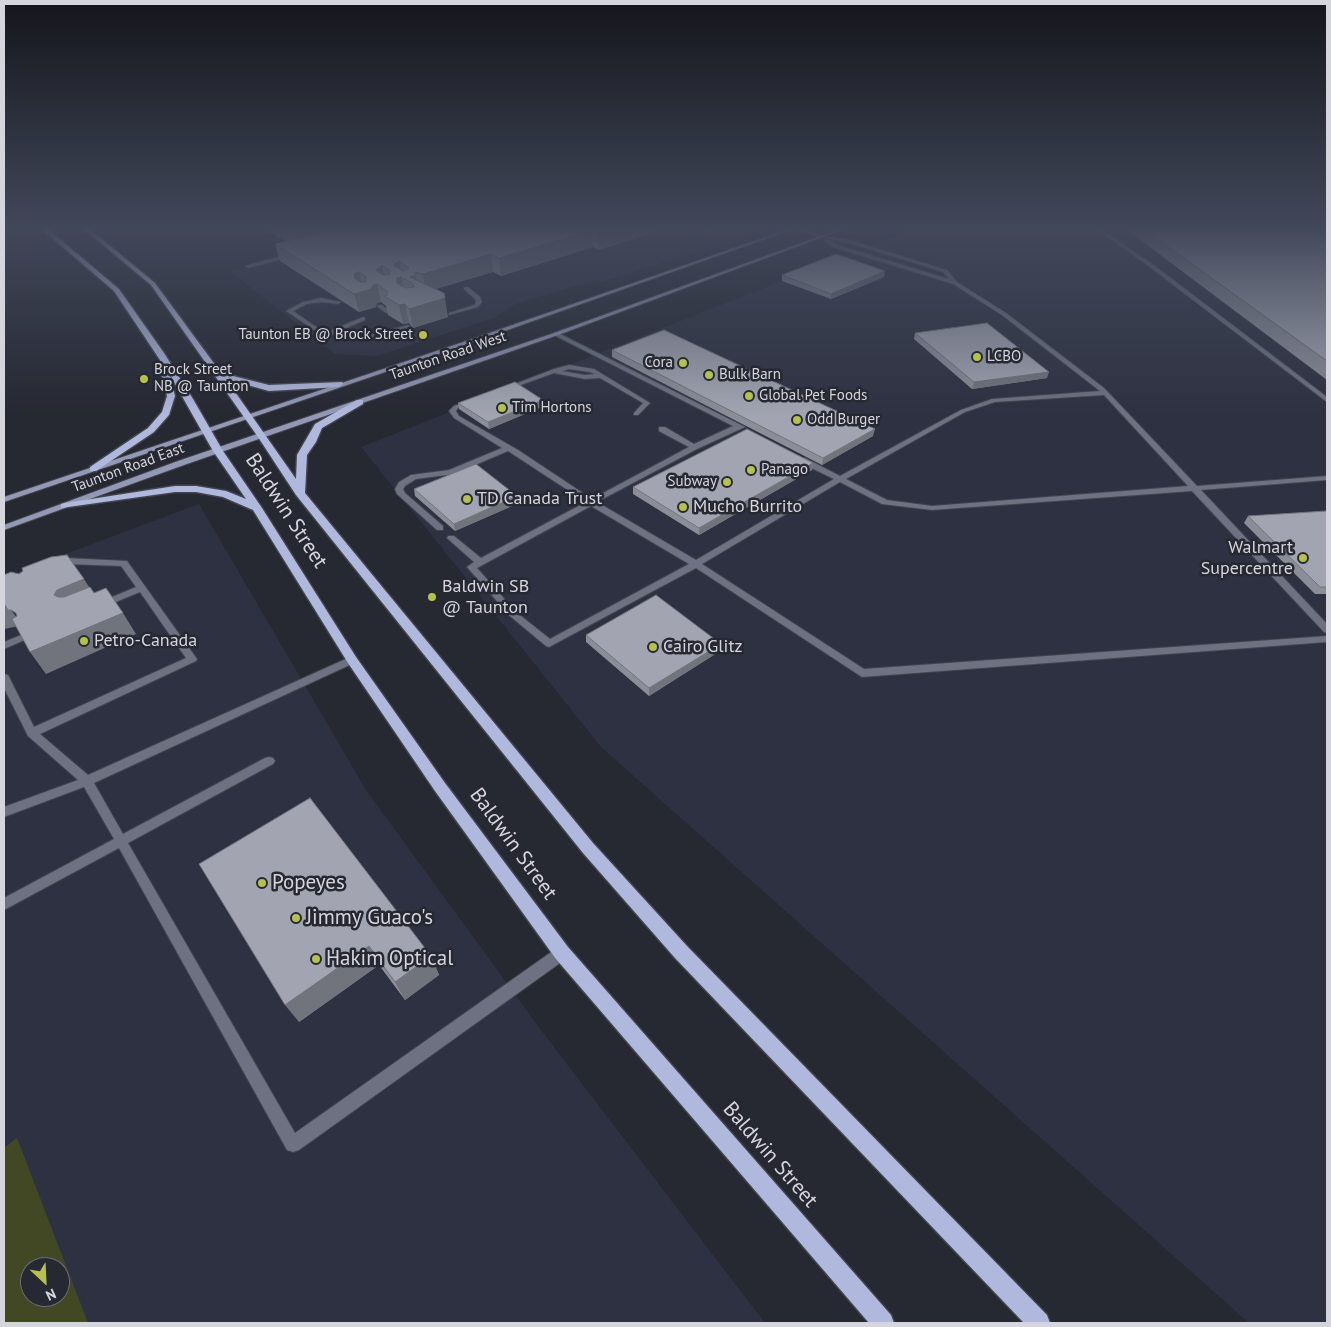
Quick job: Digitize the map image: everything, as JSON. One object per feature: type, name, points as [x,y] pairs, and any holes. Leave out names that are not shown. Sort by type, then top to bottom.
[{"type":"main road","name":"Baldwin Street","points":[[117,292],[190,399],[218,451],[257,508],[352,660],[440,787],[562,953],[883,1323]]},
{"type":"main road","name":"Baldwin Street","points":[[159,292],[248,416],[300,493],[588,848],[688,959],[1039,1323]]},
{"type":"main road","name":"Taunton Road West","points":[[248,416],[612,292]]},
{"type":"main road","name":"Taunton Road West","points":[[262,436],[556,334],[670,292]]},
{"type":"main road","points":[[93,469],[151,430],[166,413],[171,396],[160,353]]},
{"type":"main road","points":[[218,375],[269,388],[340,384]]},
{"type":"main road","points":[[300,493],[302,455],[311,442],[318,426],[360,402]]},
{"type":"main road","name":"Taunton Road East","points":[[4,500],[248,416]]},
{"type":"main road","name":"Taunton Road East","points":[[4,528],[262,436]]},
{"type":"main road","points":[[65,506],[123,496],[189,489],[226,494],[257,508]]},
{"type":"street","points":[[451,314],[476,306],[479,302],[478,298],[471,292]]},
{"type":"street","points":[[969,292],[1004,314],[1106,393],[1327,630]]},
{"type":"street","points":[[1185,292],[1327,400]]},
{"type":"street","points":[[338,302],[321,300],[305,303],[289,310],[325,334],[350,334],[372,338],[408,327]]},
{"type":"street","points":[[380,306],[388,312]]},
{"type":"street","points":[[325,334],[363,319]]},
{"type":"street","points":[[556,334],[746,430]]},
{"type":"street","points":[[501,390],[554,371],[586,377],[601,376],[647,403],[636,414]]},
{"type":"street","points":[[738,426],[694,447],[471,567],[513,614],[549,644],[696,564],[840,479],[964,411],[994,400],[1106,393]]},
{"type":"street","points":[[474,400],[456,407],[452,411],[456,417],[591,502],[696,564],[862,672],[1327,639]]},
{"type":"street","points":[[662,429],[694,447]]},
{"type":"street","points":[[440,528],[401,494],[399,489],[402,484],[414,477],[451,472],[508,448]]},
{"type":"street","points":[[797,457],[886,502],[932,508],[1327,478]]},
{"type":"street","points":[[451,538],[480,562]]},
{"type":"street","points":[[32,733],[192,659],[124,563],[66,561],[48,568]]},
{"type":"street","points":[[91,608],[141,588]]},
{"type":"street","points":[[4,646],[26,636]]},
{"type":"street","points":[[4,812],[87,781],[352,660]]},
{"type":"street","points":[[5,684],[32,733],[87,781],[293,1144],[562,953]]},
{"type":"street","points":[[4,904],[269,761]]},
{"type":"shaded area","points":[[256,292],[555,292],[515,304],[496,317],[377,356],[335,354]]},
{"type":"shaded area","points":[[754,292],[1327,292],[1327,1323],[1249,1323],[601,747],[361,447]]},
{"type":"shaded area","points":[[199,504],[366,790],[544,1034],[765,1323],[4,1323],[4,577]]},
{"type":"green space","points":[[17,1138],[63,1257],[20,1257],[20,1307],[70,1307],[70,1276],[88,1323],[4,1323],[4,1148]]},
{"type":"building","points":[[387,292],[442,292],[445,298],[409,309],[405,304],[399,305],[384,296],[387,296]]},
{"type":"building","points":[[1231,292],[1327,292],[1327,361]]},
{"type":"building","name":"LCBO","points":[[987,323],[1049,372],[974,382],[915,333]]},
{"type":"building","points":[[664,330],[875,429],[823,458],[612,350]]},
{"type":"building","name":"Tim Hortons","points":[[515,382],[543,400],[488,422],[458,403]]},
{"type":"building","points":[[747,429],[813,463],[699,528],[633,487]]},
{"type":"building","name":"TD Canada Trust","points":[[476,464],[517,496],[454,524],[414,489]]},
{"type":"building","name":"Walmart Supercentre","points":[[1327,511],[1327,587],[1320,587],[1248,516]]},
{"type":"building","points":[[67,555],[84,579],[57,590],[54,595],[64,597],[90,587],[94,593],[106,588],[123,613],[30,652],[12,619],[17,616],[16,613],[8,610],[4,605],[4,575],[11,572],[19,574],[23,571],[22,568],[51,557]]},
{"type":"building","name":"Cairo Glitz","points":[[656,595],[721,644],[649,688],[586,635]]},
{"type":"building","points":[[310,798],[431,956],[395,982],[369,946],[285,1005],[199,864]]},
{"type":"place","name":"Taunton EB @ Brock Street","points":[[423,335]]},
{"type":"place","name":"LCBO","points":[[977,357]]},
{"type":"place","name":"Cora","points":[[683,363]]},
{"type":"place","name":"Bulk Barn","points":[[709,375]]},
{"type":"place","name":"Brock Street NB @ Taunton","points":[[144,379]]},
{"type":"place","name":"Global Pet Foods","points":[[749,396]]},
{"type":"place","name":"Tim Hortons","points":[[502,408]]},
{"type":"place","name":"Odd Burger","points":[[797,420]]},
{"type":"place","name":"Panago","points":[[751,470]]},
{"type":"place","name":"Subway","points":[[727,482]]},
{"type":"place","name":"TD Canada Trust","points":[[467,499]]},
{"type":"place","name":"Mucho Burrito","points":[[683,507]]},
{"type":"place","name":"Walmart Supercentre","points":[[1303,558]]},
{"type":"place","name":"Baldwin SB @ Taunton","points":[[432,597]]},
{"type":"place","name":"Petro-Canada","points":[[84,641]]},
{"type":"place","name":"Cairo Glitz","points":[[653,647]]},
{"type":"place","name":"Popeyes","points":[[262,883]]},
{"type":"place","name":"Jimmy Guaco's","points":[[296,918]]},
{"type":"place","name":"Hakim Optical","points":[[316,959]]}]
